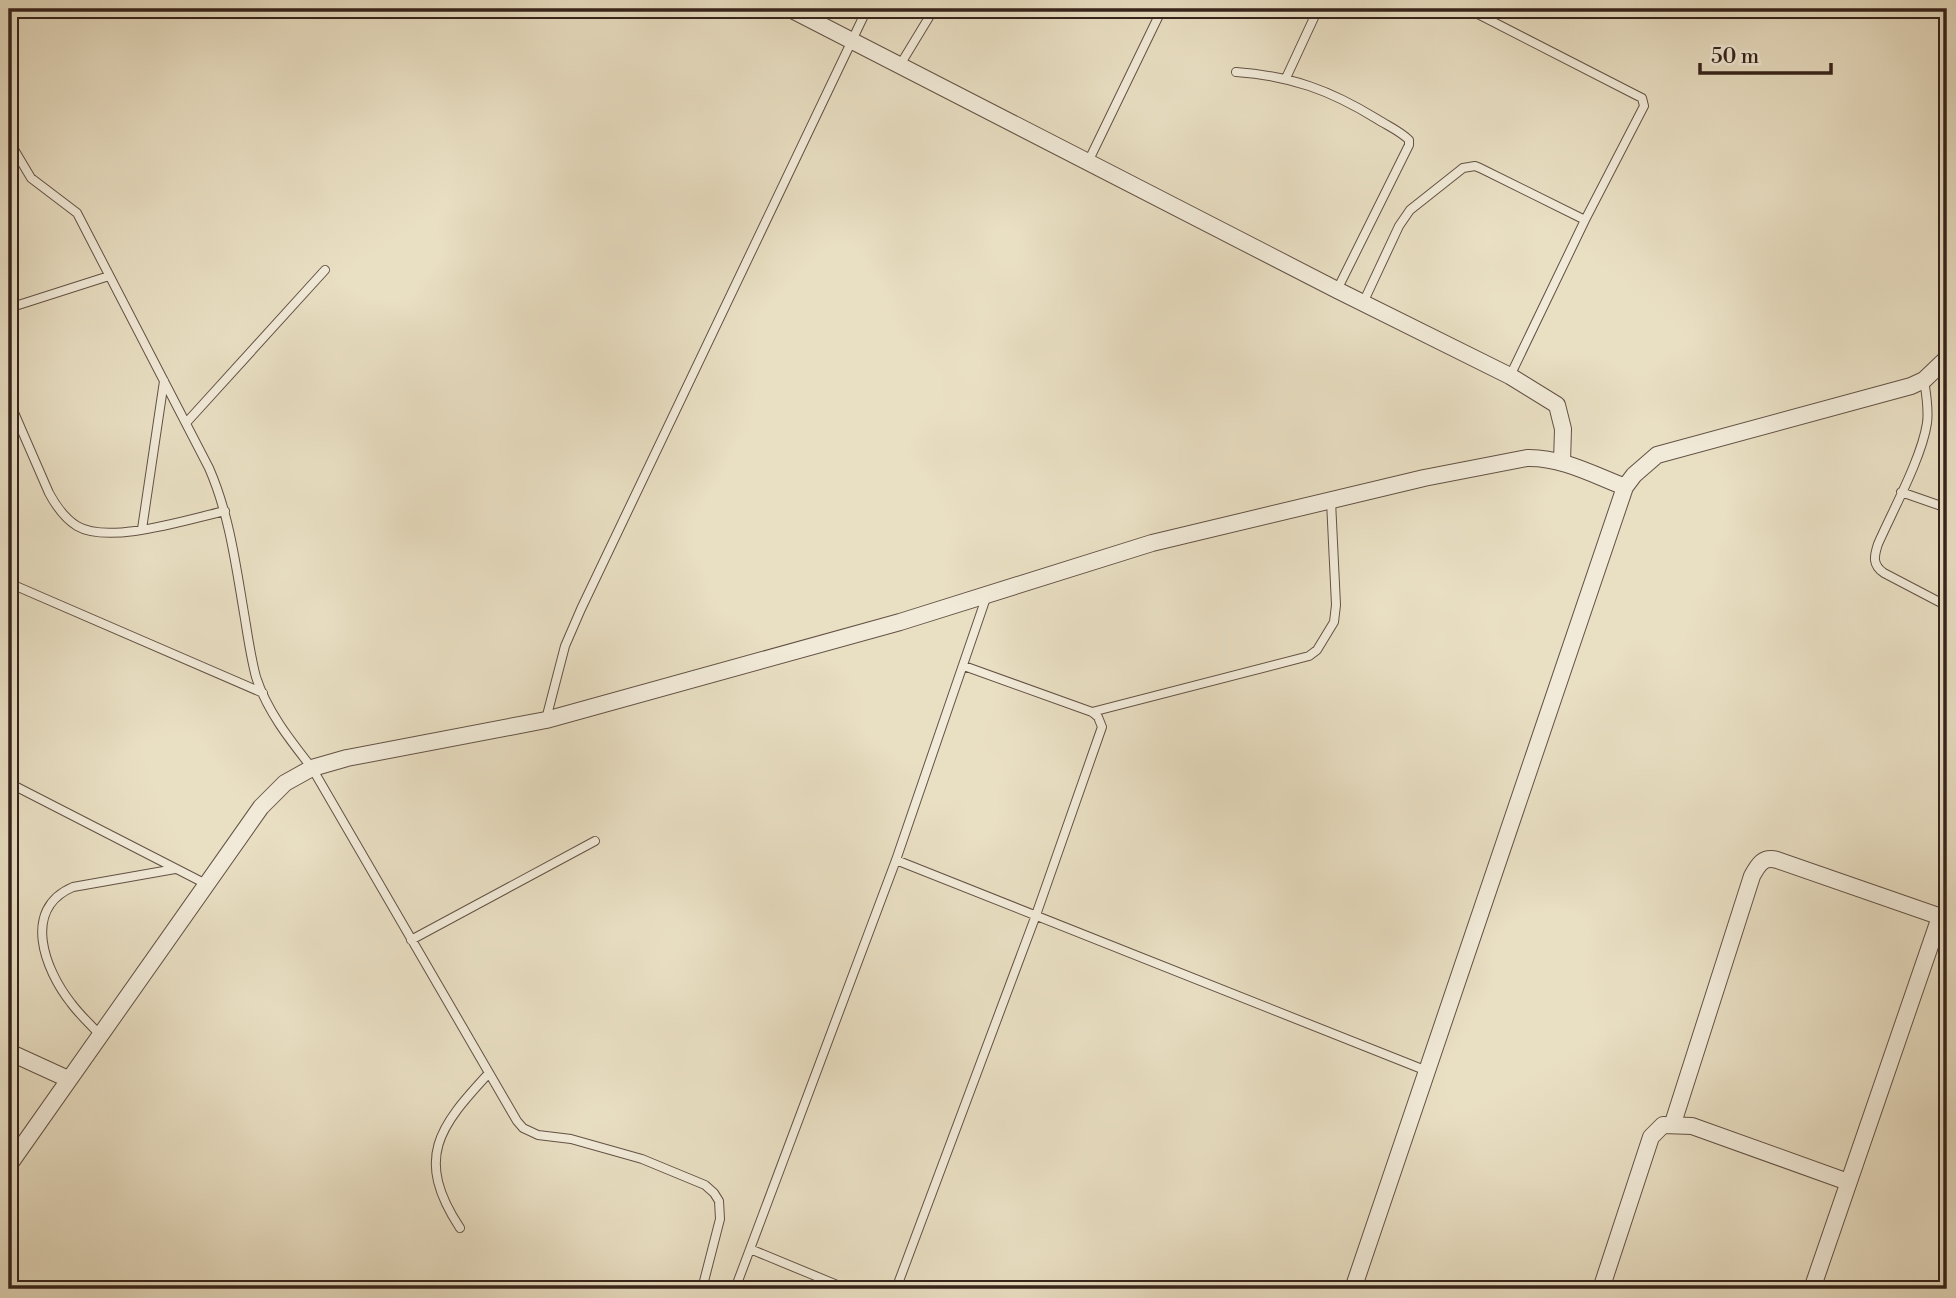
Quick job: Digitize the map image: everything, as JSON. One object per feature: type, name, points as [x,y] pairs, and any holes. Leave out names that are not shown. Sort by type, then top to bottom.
[{"type":"street","points":[[790,9],[1510,376],[1557,405],[1563,429],[1562,462]]},
{"type":"street","points":[[1353,1289],[1625,487],[1634,475],[1657,455],[1911,386],[1924,380],[1947,358]]},
{"type":"street","points":[[9,1164],[261,807],[285,783],[312,768],[347,758],[546,720],[900,622],[1152,544],[1424,478],[1542,457],[1625,487]]},
{"type":"street","points":[[1673,1123],[1752,876],[1761,861],[1770,858],[1777,860],[1944,918],[1812,1289]]},
{"type":"street","points":[[9,1052],[68,1079]]},
{"type":"street","points":[[1601,1289],[1651,1137],[1658,1127],[1673,1123],[1692,1126],[1848,1182]]},
{"type":"lane","points":[[9,18],[20,9]]},
{"type":"lane","points":[[546,720],[565,646],[581,609],[867,9]]},
{"type":"lane","points":[[900,65],[934,9]]},
{"type":"lane","points":[[1088,162],[1162,9]]},
{"type":"lane","points":[[1286,78],[1318,9]]},
{"type":"lane","points":[[1468,9],[1636,95],[1644,102],[1644,109],[1585,220],[1510,376]]},
{"type":"lane","points":[[1236,72],[1286,78],[1308,84],[1340,97],[1409,140],[1409,145],[1337,290]]},
{"type":"lane","points":[[9,141],[31,178],[77,214],[209,468],[225,511],[251,651],[263,693],[284,733],[312,768],[517,1121],[531,1132],[624,1153],[705,1185],[714,1193],[719,1201],[720,1219],[702,1289]]},
{"type":"lane","points":[[1363,303],[1405,217],[1463,168],[1480,168],[1585,220]]},
{"type":"lane","points":[[186,423],[326,270]]},
{"type":"lane","points":[[9,308],[110,276]]},
{"type":"lane","points":[[1924,380],[1928,406],[1927,425],[1921,446],[1874,555],[1877,569],[1947,606]]},
{"type":"lane","points":[[142,529],[164,381]]},
{"type":"lane","points":[[9,401],[49,493],[66,517],[88,531],[103,534],[142,529],[225,511]]},
{"type":"lane","points":[[1901,492],[1947,508]]},
{"type":"lane","points":[[1092,712],[1309,656],[1317,650],[1334,622],[1336,605],[1331,500]]},
{"type":"lane","points":[[9,583],[263,693]]},
{"type":"lane","points":[[735,1289],[896,860],[987,595]]},
{"type":"lane","points":[[896,1289],[1102,731],[1100,720],[1092,712],[964,666]]},
{"type":"lane","points":[[9,783],[206,884]]},
{"type":"lane","points":[[411,940],[595,841]]},
{"type":"lane","points":[[896,860],[1427,1070]]},
{"type":"lane","points":[[100,1035],[72,1005],[51,968],[43,946],[46,910],[62,892],[73,887],[175,869]]},
{"type":"lane","points":[[460,1228],[444,1205],[438,1186],[435,1163],[439,1140],[457,1108],[489,1073]]},
{"type":"lane","points":[[750,1249],[847,1289]]}]
